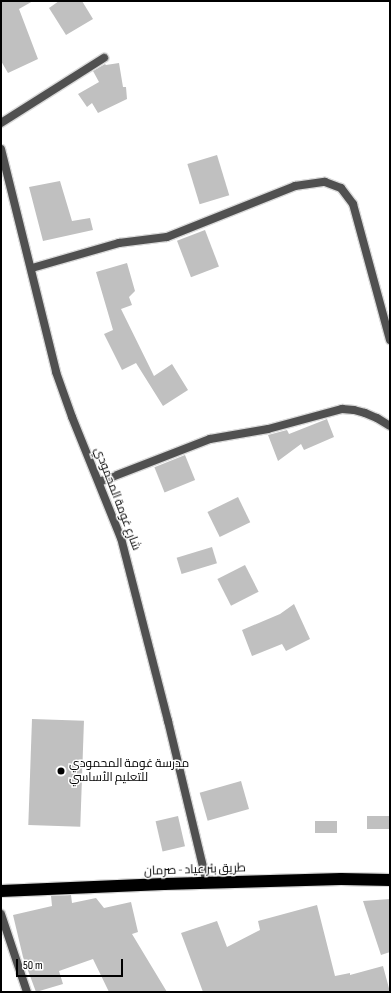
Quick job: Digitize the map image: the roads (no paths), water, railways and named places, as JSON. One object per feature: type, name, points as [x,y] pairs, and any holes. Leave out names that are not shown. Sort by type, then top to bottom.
[{"type":"highway","name":"طريق بئر عياد - صرمان","points":[[1,891],[341,879],[390,880]]},
{"type":"street","points":[[1,123],[104,58]]},
{"type":"street","name":"شارع غومة المحمودي","points":[[1,149],[32,268],[56,372],[72,417],[121,538],[168,721],[207,884]]},
{"type":"street","points":[[32,268],[119,243],[167,237],[295,186],[325,182],[341,188],[352,204],[390,340]]},
{"type":"street","points":[[98,482],[210,439],[268,429],[342,409],[365,413],[390,426]]},
{"type":"street","points":[[1,914],[27,992]]},
{"type":"place","name":"مدرسة غومة المحمودي للتعليم الأساسي","points":[[61,771]]}]
